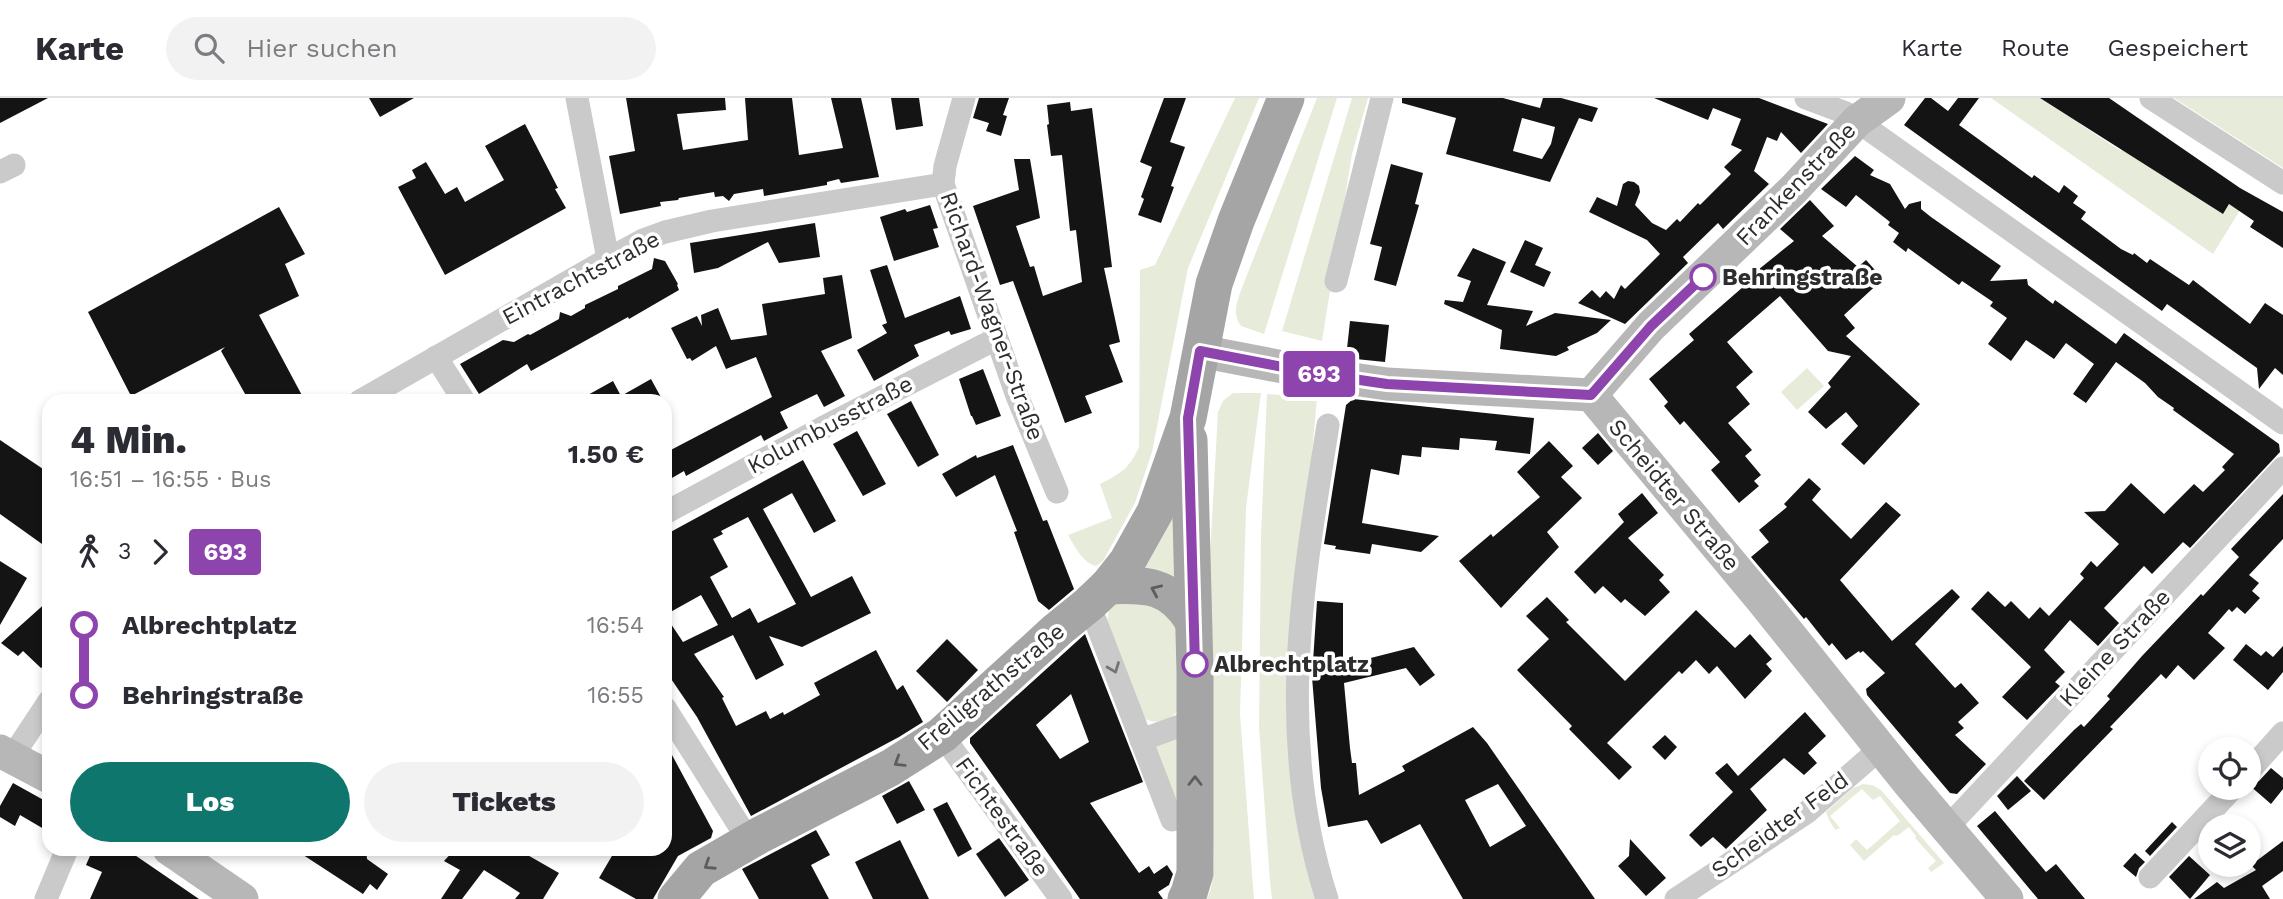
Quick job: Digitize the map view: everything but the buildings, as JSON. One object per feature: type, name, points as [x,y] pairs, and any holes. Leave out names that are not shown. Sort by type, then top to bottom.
[{"type":"main road","points":[[1185,899],[1195,873],[1196,720],[1188,418],[1214,284],[1236,221],[1286,98]]},
{"type":"main road","name":"Freiligrathstraße","points":[[676,899],[701,869],[890,768],[942,735],[1099,595],[1127,562],[1155,512],[1188,418]]},
{"type":"main road","points":[[1099,595],[1140,584],[1156,588],[1175,600],[1193,621]]},
{"type":"street","points":[[577,98],[608,259]]},
{"type":"street","name":"Richard-Wagner-Straße","points":[[964,98],[945,166],[943,184],[1017,396],[1057,492]]},
{"type":"street","points":[[1336,281],[1382,98]]},
{"type":"street","points":[[1806,98],[1846,113],[2283,423]]},
{"type":"street","name":"Frankenstraße","points":[[1591,395],[1651,326],[1794,189],[1857,121],[1889,98]]},
{"type":"street","points":[[2151,98],[2283,183]]},
{"type":"street","name":"Eintrachtstraße","points":[[372,394],[608,259],[654,236],[700,224],[943,184]]},
{"type":"street","name":"Kolumbusstraße","points":[[672,509],[822,428],[997,340]]},
{"type":"street","points":[[1200,351],[1319,374],[1404,385],[1591,395]]},
{"type":"street","points":[[436,357],[460,394]]},
{"type":"street","name":"Scheidter Straße","points":[[1591,395],[2007,899]]},
{"type":"street","points":[[1327,899],[1315,861],[1304,802],[1297,731],[1297,654],[1305,567],[1328,425]]},
{"type":"street","name":"Kleine Straße","points":[[1946,826],[2283,468]]},
{"type":"street","points":[[1099,595],[1141,740],[1172,820]]},
{"type":"street","points":[[42,710],[6,754],[42,773]]},
{"type":"street","points":[[672,719],[749,841]]},
{"type":"street","points":[[1141,740],[1196,720]]},
{"type":"street","points":[[2261,758],[2283,733]]},
{"type":"street","name":"Fichtestraße","points":[[942,735],[1061,899]]},
{"type":"street","name":"Scheidter Feld","points":[[1676,899],[1805,813],[1881,748]]},
{"type":"street","points":[[2150,877],[2222,800]]},
{"type":"street","points":[[46,899],[64,856]]},
{"type":"street","points":[[179,856],[242,899]]},
{"type":"green space","points":[[1235,98],[1259,98],[1188,268],[1152,452],[1135,503],[1103,561],[1096,566],[1083,558],[1068,535],[1112,518],[1100,484],[1124,470],[1139,447],[1140,270],[1155,265]]},
{"type":"green space","points":[[1317,98],[1337,98],[1264,334],[1241,326],[1236,316],[1238,301]]},
{"type":"green space","points":[[1352,98],[1368,98],[1352,154],[1322,341],[1282,331]]},
{"type":"green space","points":[[1991,98],[2040,98],[2081,121],[2080,124],[2121,151],[2141,119],[2164,135],[2145,164],[2223,214],[2240,188],[2250,194],[2213,254]]},
{"type":"green space","points":[[2174,98],[2283,98],[2283,168]]},
{"type":"green space","points":[[1807,368],[1824,386],[1797,410],[1781,392]]},
{"type":"green space","points":[[1233,393],[1261,393],[1246,508],[1240,714],[1254,899],[1207,899],[1214,868],[1208,663],[1209,573],[1218,412],[1223,401]]},
{"type":"green space","points":[[1267,394],[1317,398],[1308,497],[1298,566],[1316,899],[1272,899],[1270,882],[1259,727],[1261,535]]},
{"type":"green space","points":[[1172,491],[1178,587],[1136,576]]},
{"type":"green space","name":"Albrechtplatz","points":[[1139,594],[1177,624],[1177,712],[1160,721],[1143,717],[1107,622],[1109,608],[1126,596]]},
{"type":"green space","points":[[1179,737],[1182,821],[1155,745]]},
{"type":"green space","points":[[1863,784],[1881,790],[1944,863],[1931,872],[1928,868],[1936,861],[1915,838],[1909,827],[1897,836],[1894,835],[1864,861],[1850,845],[1856,839],[1867,850],[1900,821],[1880,796],[1873,800],[1862,789],[1830,816],[1840,828],[1835,830],[1826,812],[1853,788]]},
{"type":"bus line","name":"693","points":[[1195,664],[1188,418],[1200,351],[1387,384],[1591,395],[1651,326],[1703,277]]},
{"type":"place","name":"Behringstraße","points":[[1703,277]]},
{"type":"place","name":"Albrechtplatz","points":[[1195,664]]}]
